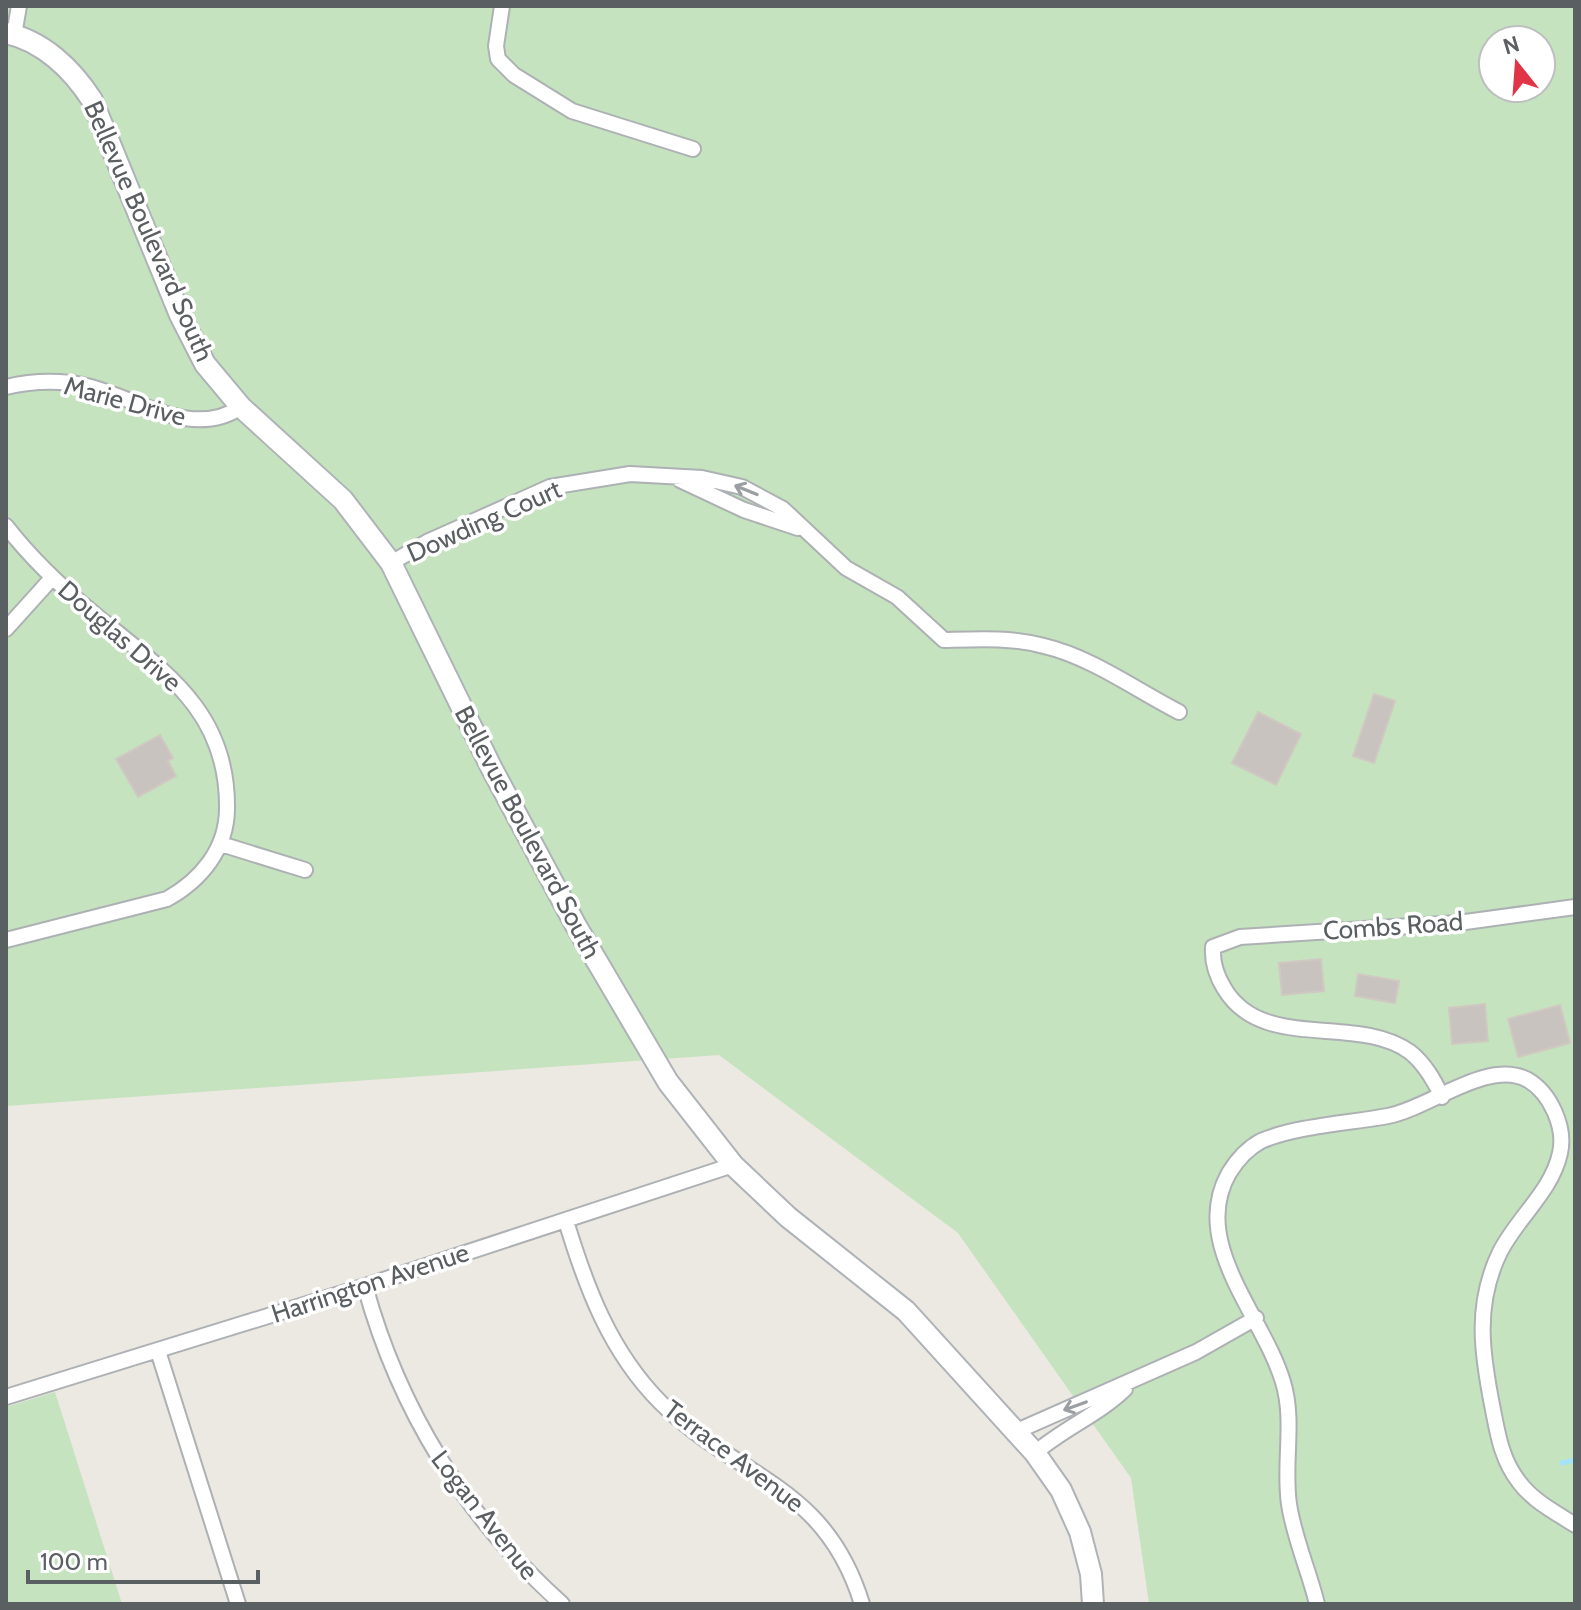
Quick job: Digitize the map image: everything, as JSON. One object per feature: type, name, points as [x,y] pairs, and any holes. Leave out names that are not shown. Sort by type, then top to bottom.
[{"type":"street","points":[[10,34],[19,6]]},
{"type":"street","points":[[502,6],[496,46],[498,59],[514,75],[572,111],[693,149]]},
{"type":"street","name":"Bellevue Boulevard South","points":[[10,34],[35,44],[67,68],[92,100],[192,340],[205,364],[241,407],[343,500],[391,563],[491,767],[575,924],[668,1082],[733,1165],[788,1217],[906,1311],[1035,1453],[1061,1490],[1080,1532],[1091,1574],[1093,1604]]},
{"type":"street","name":"Marie Drive","points":[[6,387],[35,382],[85,386],[196,421],[227,417],[241,407]]},
{"type":"street","name":"Dowding Court","points":[[391,563],[427,542],[550,487],[605,476],[673,476],[744,510],[807,531],[846,568],[897,597],[944,640],[1023,641],[1054,648],[1179,712]]},
{"type":"street","name":"Douglas Drive","points":[[6,526],[52,578],[167,672],[195,703],[214,739],[224,771],[227,820],[221,844],[198,877],[167,899],[6,940]]},
{"type":"street","points":[[6,629],[52,578]]},
{"type":"street","points":[[221,844],[305,870]]},
{"type":"street","name":"Combs Road","points":[[1442,1097],[1421,1063],[1397,1045],[1380,1038],[1301,1028],[1252,1016],[1238,1006],[1220,981],[1214,968],[1213,947],[1240,937],[1458,923],[1575,907]]},
{"type":"street","points":[[1317,1604],[1289,1504],[1288,1407],[1284,1386],[1216,1231],[1217,1201],[1239,1158],[1260,1142],[1275,1137],[1396,1114],[1485,1077],[1511,1074],[1535,1085],[1557,1119],[1560,1152],[1549,1179],[1509,1237],[1493,1269],[1483,1304],[1481,1343],[1506,1462],[1531,1496],[1575,1525]]},
{"type":"street","name":"Harrington Avenue","points":[[6,1397],[365,1286],[733,1165]]},
{"type":"street","name":"Terrace Avenue","points":[[566,1221],[599,1316],[637,1374],[659,1401],[686,1425],[765,1475],[810,1512],[847,1566],[862,1604]]},
{"type":"street","name":"Logan Avenue","points":[[365,1286],[379,1339],[398,1385],[448,1475],[522,1564],[562,1604]]},
{"type":"street","points":[[1017,1431],[1032,1421],[1196,1352],[1256,1318]]},
{"type":"street","points":[[158,1351],[238,1604]]},
{"type":"street","points":[[1035,1453],[1063,1431],[1099,1413],[1134,1380]]},
{"type":"green space","points":[[6,6],[1575,6],[1575,1604],[1149,1604],[1131,1478],[958,1233],[719,1055],[6,1106]]},
{"type":"green space","points":[[55,1392],[122,1604],[6,1604],[6,1407]]},
{"type":"building","points":[[1374,694],[1395,701],[1374,763],[1353,756]]},
{"type":"building","points":[[1258,712],[1301,734],[1276,785],[1232,763]]},
{"type":"building","points":[[160,735],[173,758],[168,761],[176,776],[138,797],[116,759]]},
{"type":"building","points":[[1321,959],[1324,991],[1282,995],[1279,963]]},
{"type":"building","points":[[1358,974],[1399,981],[1395,1003],[1355,996]]},
{"type":"building","points":[[1485,1004],[1488,1041],[1452,1044],[1449,1008]]},
{"type":"building","points":[[1560,1005],[1570,1043],[1518,1057],[1508,1019]]},
{"type":"waterway","points":[[1562,1463],[1575,1460]]}]
